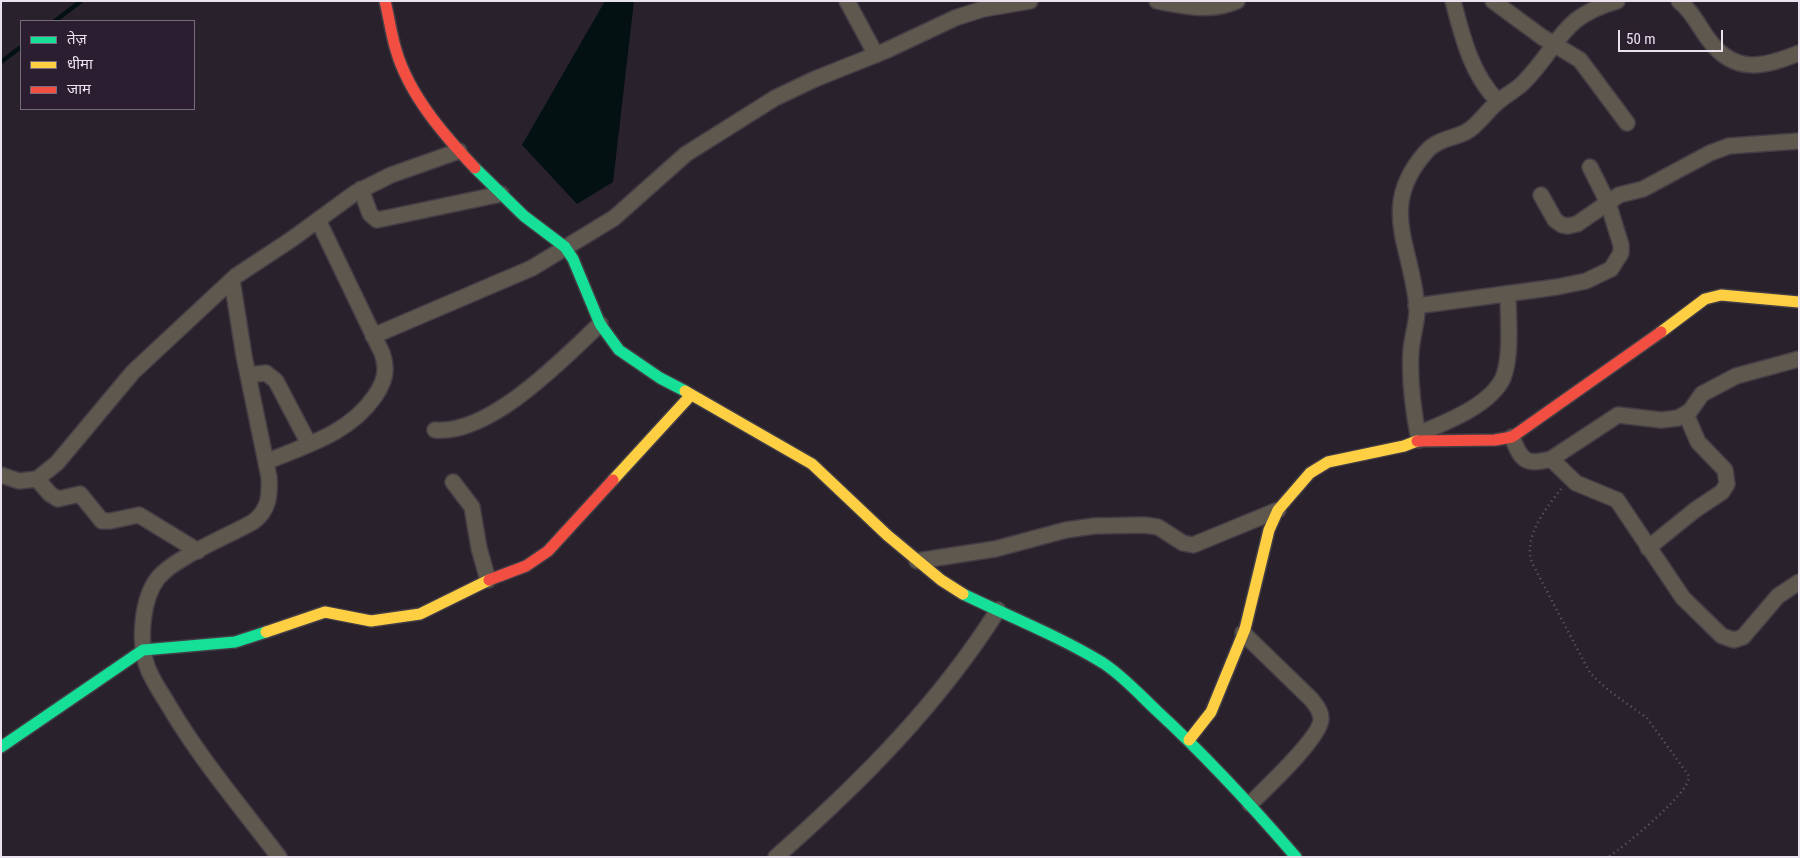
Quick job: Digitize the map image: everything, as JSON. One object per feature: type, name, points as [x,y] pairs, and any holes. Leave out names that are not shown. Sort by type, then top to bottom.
[{"type":"street","points":[[385,1],[396,51],[409,80],[430,114],[459,151],[501,194],[524,216],[565,248],[573,259],[600,324],[619,350],[660,378],[812,464],[940,580],[1058,638],[1104,664],[1134,688],[1189,740],[1250,804],[1296,857]]},
{"type":"street","points":[[847,1],[876,55]]},
{"type":"street","points":[[373,336],[474,291],[512,278],[565,248],[614,218],[673,164],[714,134],[775,98],[815,79],[876,55],[966,7],[1030,1]]},
{"type":"street","points":[[1157,1],[1205,8],[1228,5],[1238,1]]},
{"type":"street","points":[[1453,1],[1460,29],[1480,81],[1498,102]]},
{"type":"street","points":[[1493,1],[1512,17],[1588,67],[1627,123]]},
{"type":"street","points":[[1418,437],[1410,391],[1412,333],[1416,306],[1400,220],[1403,194],[1407,181],[1423,155],[1434,144],[1465,132],[1498,102],[1523,83],[1566,28],[1578,17],[1617,1]]},
{"type":"street","points":[[1679,1],[1690,10],[1717,50],[1729,60],[1740,65],[1765,64],[1799,53]]},
{"type":"street","points":[[1541,196],[1555,220],[1562,226],[1568,226],[1577,224],[1620,195],[1643,189],[1710,153],[1729,146],[1799,141]]},
{"type":"street","points":[[1,475],[19,481],[37,479],[57,462],[133,372],[232,280],[361,190],[391,175],[459,151]]},
{"type":"street","points":[[1416,306],[1508,294],[1586,281],[1611,270],[1621,253],[1621,245],[1608,203],[1590,166]]},
{"type":"street","points":[[361,190],[370,214],[377,220],[501,194]]},
{"type":"street","points":[[266,462],[336,433],[354,422],[381,387],[386,375],[386,364],[318,220]]},
{"type":"street","points":[[232,280],[248,375],[266,462],[270,495],[261,516],[166,570],[150,590],[145,619],[143,650],[148,670],[191,742],[279,857]]},
{"type":"street","points":[[1189,740],[1211,712],[1244,633],[1263,548],[1278,510],[1301,481],[1328,462],[1399,448],[1462,414],[1483,399],[1500,382],[1505,368],[1508,294]]},
{"type":"street","points":[[1418,437],[1495,440],[1512,436],[1639,349],[1705,299],[1721,295],[1739,295],[1799,302]]},
{"type":"street","points":[[435,430],[447,431],[463,428],[514,400],[555,366],[600,324]]},
{"type":"street","points":[[1512,436],[1518,452],[1524,459],[1532,463],[1551,459],[1618,415],[1661,420],[1686,414],[1702,394],[1736,376],[1799,359]]},
{"type":"street","points":[[248,375],[266,373],[276,381],[309,444]]},
{"type":"street","points":[[1,747],[143,650],[235,642],[314,614],[325,612],[371,621],[411,616],[420,614],[488,580],[526,566],[548,551],[691,395]]},
{"type":"street","points":[[1648,548],[1695,510],[1722,492],[1727,484],[1725,470],[1698,442],[1686,414]]},
{"type":"street","points":[[1551,459],[1569,477],[1586,488],[1617,500],[1660,568],[1696,613],[1722,636],[1734,640],[1743,637],[1762,612],[1778,596],[1799,582]]},
{"type":"street","points":[[37,479],[55,498],[80,494],[102,521],[139,515],[198,551]]},
{"type":"street","points":[[453,482],[472,507],[479,548],[488,580]]},
{"type":"street","points":[[917,561],[995,549],[1066,530],[1094,526],[1144,525],[1158,527],[1182,543],[1193,545],[1278,510]]},
{"type":"street","points":[[776,857],[853,787],[914,724],[953,677],[998,610]]},
{"type":"street","points":[[1244,633],[1311,699],[1320,711],[1321,721],[1313,739],[1250,804]]},
{"type":"path","points":[[1569,477],[1546,510],[1531,537],[1529,551],[1532,563],[1590,673],[1608,690],[1647,718],[1683,768],[1689,780],[1678,796],[1639,833],[1608,857]]},
{"type":"shaded area","points":[[605,1],[634,1],[613,182],[577,204],[522,145]]},
{"type":"waterway","points":[[56,20],[81,1]]},
{"type":"waterway","points":[[1,62],[20,48]]},
{"type":"traffic: fast","points":[[475,168],[524,216],[565,247],[573,259],[600,324],[619,350],[660,378],[685,391]]},
{"type":"traffic: fast","points":[[963,594],[1069,644],[1103,663],[1117,674],[1176,728],[1246,801],[1296,857]]},
{"type":"traffic: fast","points":[[1,747],[143,650],[235,642],[266,632]]},
{"type":"traffic: slow","points":[[1661,332],[1705,299],[1721,295],[1799,302]]},
{"type":"traffic: slow","points":[[685,391],[812,464],[887,535],[941,580],[963,594]]},
{"type":"traffic: slow","points":[[613,480],[691,395]]},
{"type":"traffic: slow","points":[[1189,740],[1211,712],[1245,629],[1269,530],[1278,510],[1310,473],[1328,462],[1404,446],[1417,441]]},
{"type":"traffic: slow","points":[[266,632],[325,612],[371,621],[420,614],[489,580]]},
{"type":"traffic: jam","points":[[385,1],[396,50],[409,83],[429,114],[475,168]]},
{"type":"traffic: jam","points":[[1417,441],[1495,440],[1512,437],[1661,332]]},
{"type":"traffic: jam","points":[[489,580],[526,566],[548,551],[613,480]]}]
